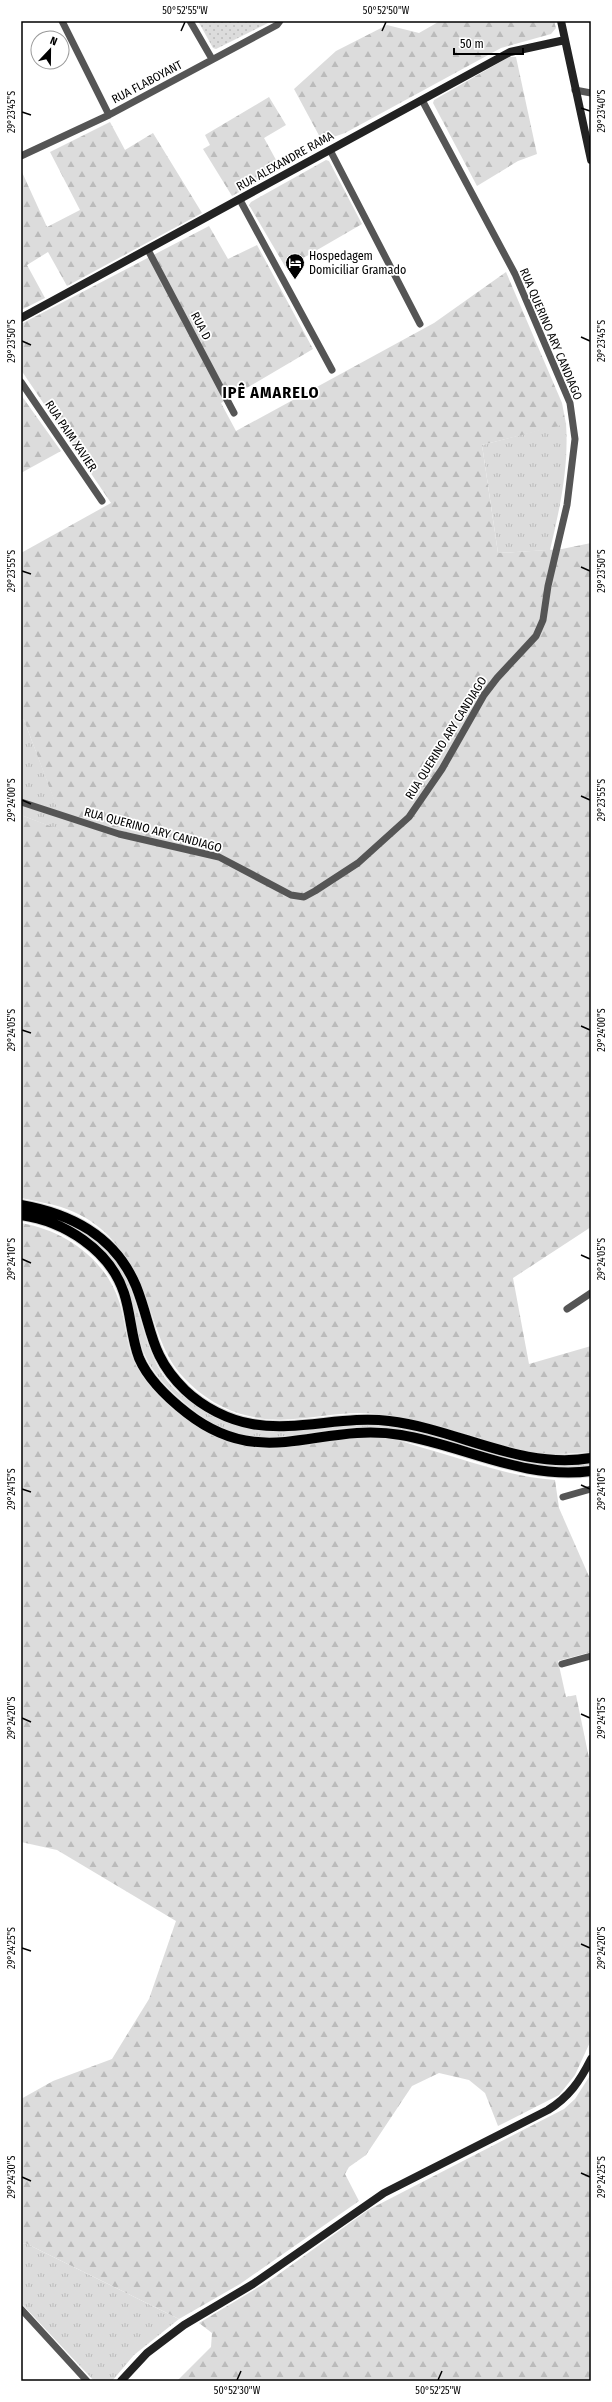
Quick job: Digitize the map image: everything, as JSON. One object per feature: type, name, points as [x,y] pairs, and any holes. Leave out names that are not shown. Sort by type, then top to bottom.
[{"type":"main road","points":[[21,1205],[42,1209],[69,1218],[93,1231],[108,1244],[123,1262],[136,1287],[151,1340],[162,1363],[186,1390],[219,1413],[251,1424],[272,1426],[347,1420],[392,1421],[437,1431],[520,1456],[539,1459],[579,1460],[591,1458]]},
{"type":"main road","points":[[21,1215],[40,1219],[65,1228],[100,1256],[117,1279],[124,1292],[136,1347],[145,1369],[169,1397],[186,1412],[216,1432],[234,1438],[269,1444],[344,1433],[381,1432],[419,1439],[517,1468],[540,1472],[591,1471]]},
{"type":"street","points":[[62,21],[109,115]]},
{"type":"street","points":[[190,21],[212,59]]},
{"type":"street","name":"RUA FLABOYANT","points":[[21,156],[109,115],[277,25],[280,21]]},
{"type":"street","points":[[561,21],[591,160]]},
{"type":"street","name":"RUA ALEXANDRE RAMA","points":[[21,318],[510,52],[566,40]]},
{"type":"street","points":[[575,90],[591,93]]},
{"type":"street","name":"RUA QUERINO ARY CANDIAGO","points":[[21,802],[119,834],[219,857],[291,895],[304,897],[358,863],[409,817],[442,769],[484,695],[497,678],[536,636],[543,620],[548,586],[567,505],[574,459],[575,439],[570,403],[515,274],[422,100]]},
{"type":"street","points":[[330,150],[420,324]]},
{"type":"street","points":[[240,200],[332,370]]},
{"type":"street","name":"RUA D","points":[[148,250],[234,413]]},
{"type":"street","name":"RUA PAIM XAVIER","points":[[21,382],[102,502]]},
{"type":"street","points":[[567,1309],[591,1293]]},
{"type":"street","points":[[563,1497],[591,1489]]},
{"type":"street","points":[[562,1664],[591,1656]]},
{"type":"street","points":[[121,2381],[147,2354],[164,2340],[253,2284],[384,2193],[548,2110],[566,2099],[578,2083],[591,2059]]},
{"type":"street","points":[[21,2309],[87,2381]]},
{"type":"green space","points":[[198,21],[272,21],[216,49],[213,48]]},
{"type":"green space","points":[[440,21],[554,21],[556,28],[551,34],[501,48],[345,133],[322,141],[294,89],[336,51],[387,25],[419,33]]},
{"type":"green space","points":[[509,57],[516,57],[537,154],[518,161],[477,186],[433,103],[434,100]]},
{"type":"green space","points":[[269,97],[286,125],[264,138],[281,169],[232,196],[203,149],[210,145],[205,135]]},
{"type":"green space","points":[[110,122],[125,150],[153,133],[202,213],[67,286],[48,252],[27,265],[45,298],[21,310],[21,170],[47,227],[80,210],[50,152]]},
{"type":"green space","points":[[326,160],[329,161],[362,224],[286,268],[249,205],[251,202]]},
{"type":"green space","points":[[209,226],[228,259],[257,245],[313,349],[221,403],[236,431],[434,323],[506,272],[562,403],[566,424],[482,445],[498,553],[562,549],[591,543],[591,1227],[513,1278],[529,1364],[591,1346],[591,1452],[542,1454],[526,1452],[439,1426],[414,1420],[376,1414],[344,1414],[281,1420],[265,1419],[231,1411],[199,1392],[178,1372],[160,1337],[137,1276],[118,1246],[93,1223],[78,1214],[61,1207],[21,1198],[21,815],[66,832],[24,720],[21,719],[21,553],[111,503],[21,370],[21,324]]},
{"type":"green space","points":[[21,395],[61,451],[21,473]]},
{"type":"green space","points":[[566,423],[567,439],[563,487],[550,550],[498,553],[482,445]]},
{"type":"green space","points":[[21,719],[24,720],[67,833],[21,815]]},
{"type":"green space","points":[[21,1210],[38,1214],[46,1217],[23,1212]]},
{"type":"green space","points":[[21,1223],[52,1232],[67,1239],[93,1259],[104,1272],[119,1301],[128,1343],[133,1360],[137,1367],[154,1391],[177,1412],[192,1423],[219,1438],[243,1446],[265,1448],[287,1447],[356,1438],[383,1438],[402,1441],[509,1473],[555,1480],[559,1508],[591,1581],[591,1652],[558,1661],[566,1697],[576,1695],[589,1758],[591,1758],[591,2040],[575,2075],[559,2095],[498,2126],[485,2093],[469,2080],[439,2073],[412,2086],[366,2155],[349,2167],[345,2174],[359,2201],[240,2284],[179,2319],[25,2243],[21,2245],[21,2099],[53,2081],[112,2059],[149,1999],[176,1921],[57,1850],[21,1842]]},
{"type":"green space","points":[[65,1224],[86,1235],[99,1245],[122,1271],[130,1287],[150,1350],[166,1379],[177,1392],[192,1402],[226,1420],[256,1430],[274,1432],[354,1425],[390,1426],[441,1437],[525,1462],[542,1465],[591,1463],[591,1467],[568,1469],[521,1464],[475,1452],[407,1431],[384,1428],[344,1428],[265,1437],[247,1436],[230,1431],[211,1422],[192,1409],[175,1395],[160,1379],[145,1356],[140,1342],[131,1301],[122,1274],[100,1248],[85,1236]]},
{"type":"green space","points":[[591,2074],[591,2381],[177,2381],[211,2347],[212,2333],[199,2323],[272,2279],[368,2210],[564,2109],[575,2099]]},
{"type":"green space","points":[[25,2243],[179,2319],[134,2355],[112,2381],[94,2381],[21,2303],[21,2245]]},
{"type":"place","name":"Hospedagem Domiciliar Gramado","points":[[295,280]]},
{"type":"district","name":"IPÊ AMARELO","points":[[271,392]]}]
